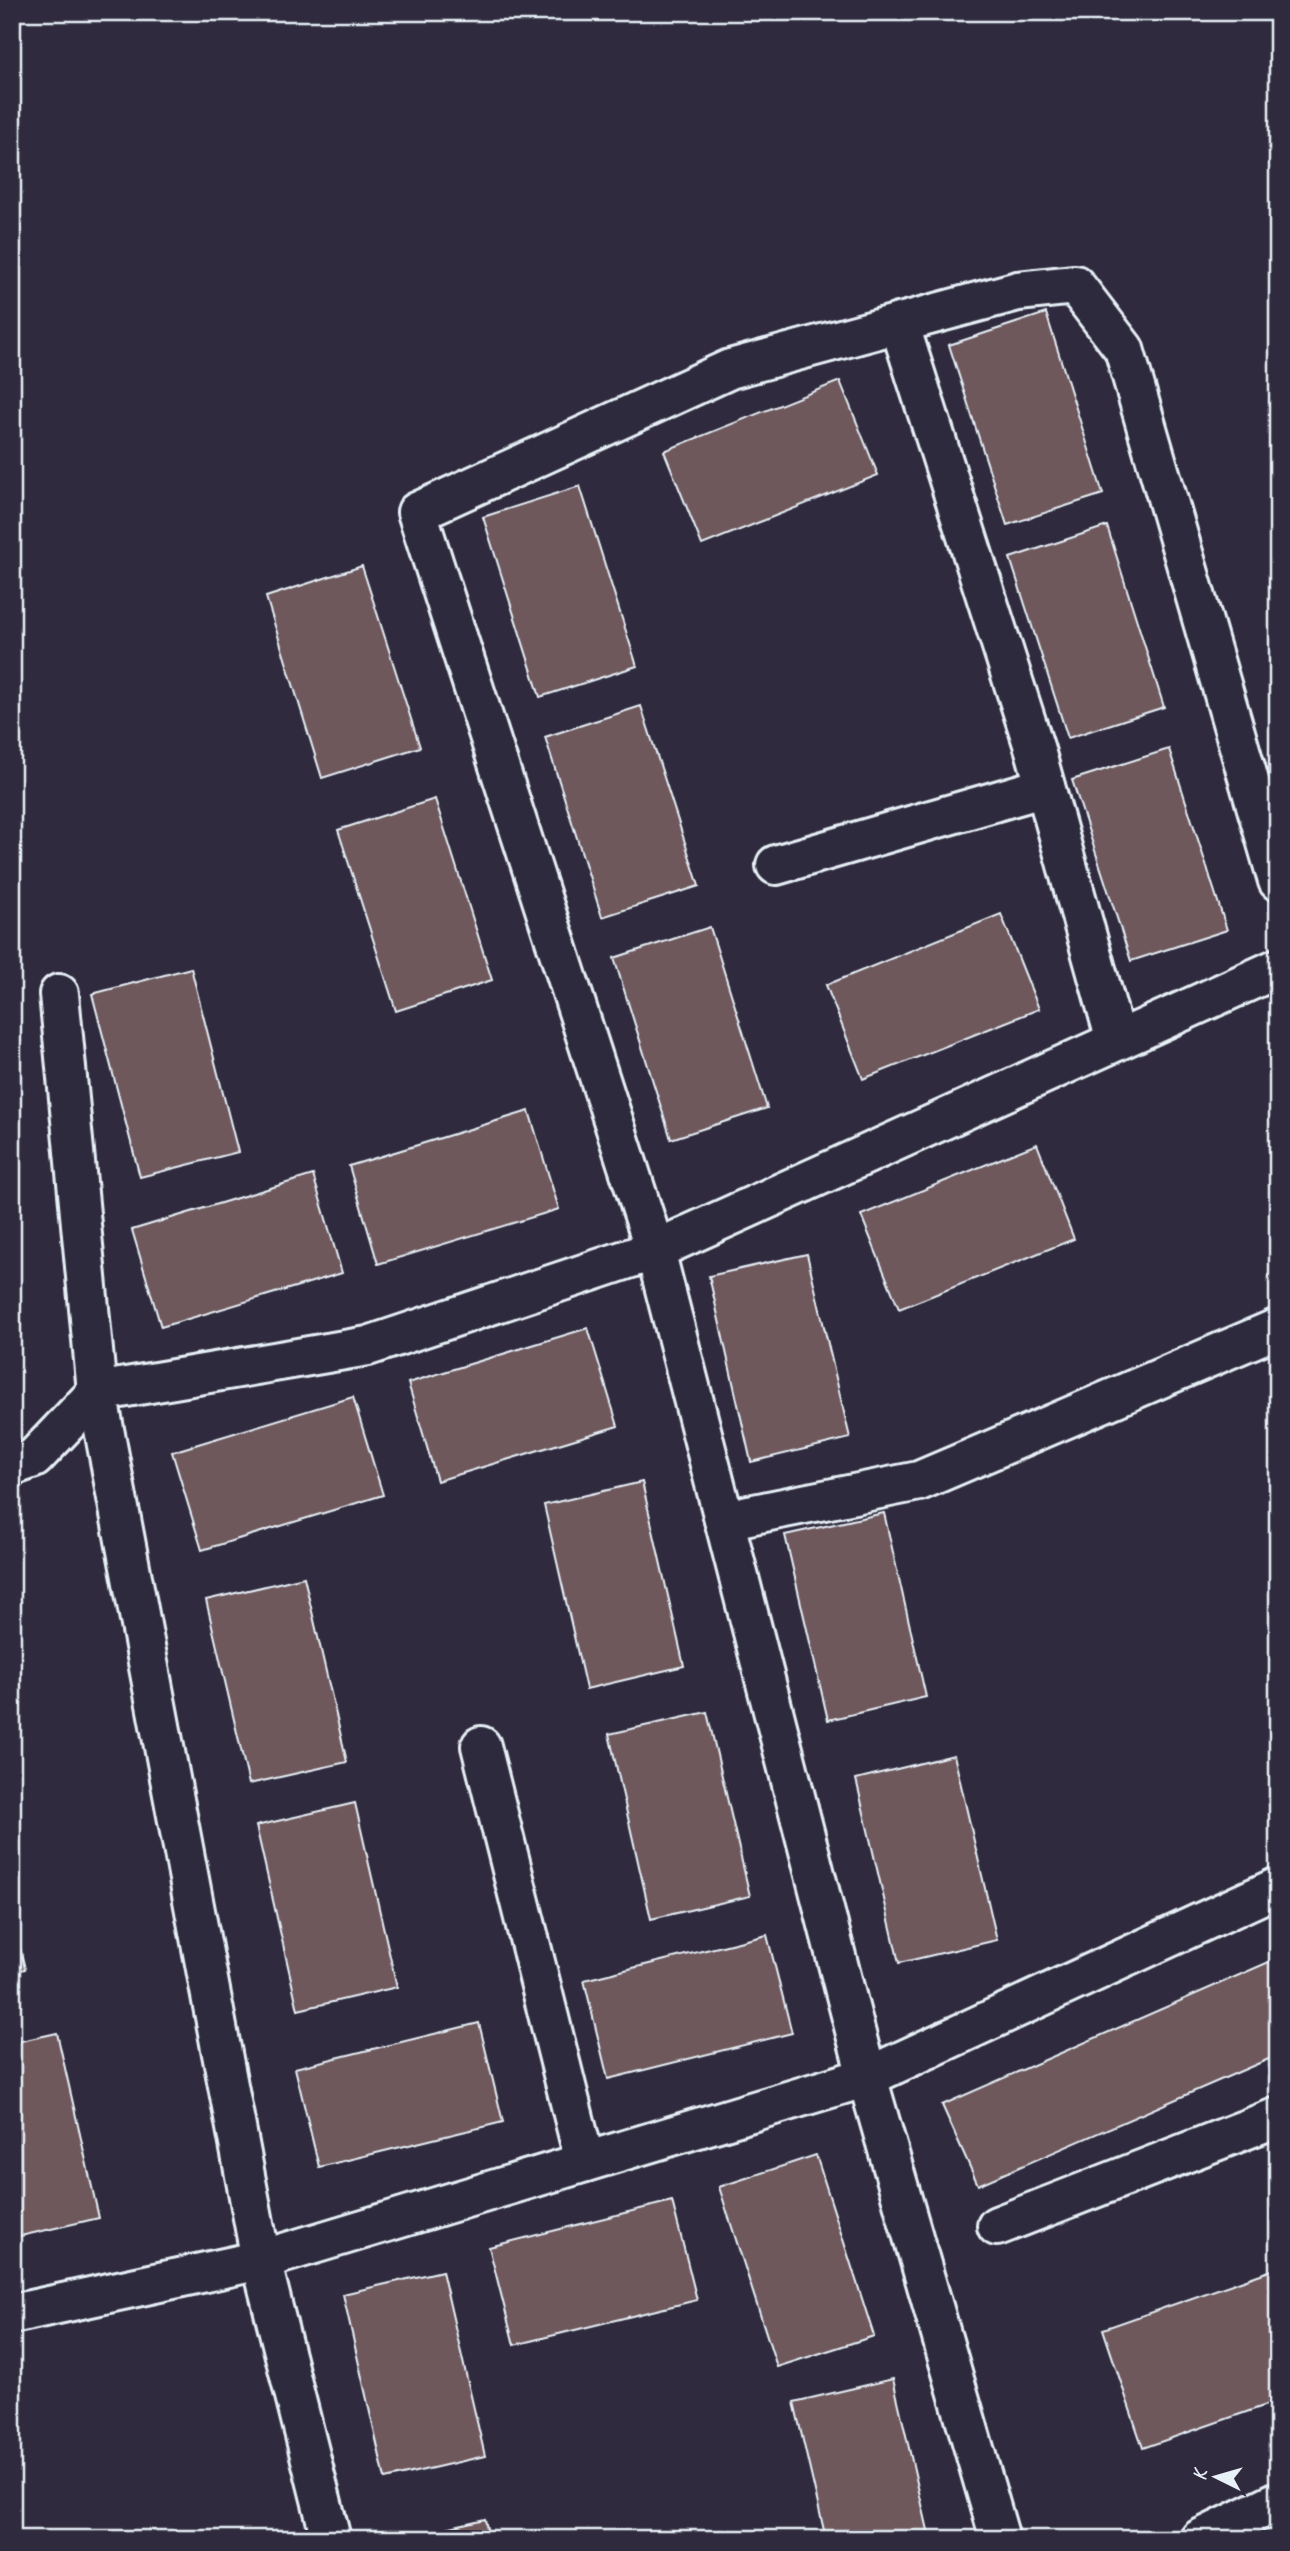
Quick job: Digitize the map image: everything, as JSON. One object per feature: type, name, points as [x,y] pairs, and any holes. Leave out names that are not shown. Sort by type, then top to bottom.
[{"type":"street","points":[[1000,2539],[867,2077],[655,1250],[417,512],[730,369],[1018,291],[1075,285],[1124,349],[1278,881]]},
{"type":"street","points":[[899,323],[1045,787],[1116,1041]]},
{"type":"street","points":[[776,865],[1045,787]]},
{"type":"street","points":[[12,1466],[34,1458],[97,1392],[368,1346],[655,1250],[1278,968]]},
{"type":"street","points":[[59,994],[97,1392],[261,2260],[331,2539]]},
{"type":"street","points":[[723,1520],[919,1481],[1278,1328]]},
{"type":"street","points":[[481,1746],[585,2162]]},
{"type":"street","points":[[12,2314],[261,2260],[867,2077],[1278,1887]]},
{"type":"street","points":[[997,2226],[1278,2117]]},
{"type":"street","points":[[1200,2539],[1278,2501]]},
{"type":"building","points":[[1046,313],[1103,494],[1007,525],[949,345]]},
{"type":"building","points":[[840,381],[878,475],[702,545],[664,451]]},
{"type":"building","points":[[580,486],[637,666],[540,697],[483,517]]},
{"type":"building","points":[[1107,526],[1164,707],[1068,738],[1010,558]]},
{"type":"building","points":[[362,566],[420,747],[322,778],[266,597]]},
{"type":"building","points":[[641,706],[699,886],[602,917],[545,737]]},
{"type":"building","points":[[1169,749],[1227,930],[1131,961],[1072,780]]},
{"type":"building","points":[[435,799],[492,980],[396,1011],[338,830]]},
{"type":"building","points":[[1001,914],[1039,1009],[863,1079],[826,985]]},
{"type":"building","points":[[710,927],[767,1108],[671,1139],[614,958]]},
{"type":"building","points":[[191,968],[238,1152],[140,1177],[92,994]]},
{"type":"building","points":[[529,1111],[559,1209],[378,1264],[349,1166]]},
{"type":"building","points":[[1037,1144],[1074,1239],[899,1309],[861,1215]]},
{"type":"building","points":[[313,1175],[342,1273],[161,1327],[132,1230]]},
{"type":"building","points":[[807,1254],[850,1438],[751,1462],[709,1276]]},
{"type":"building","points":[[588,1328],[618,1426],[437,1481],[408,1383]]},
{"type":"building","points":[[353,1397],[383,1495],[202,1550],[172,1452]]},
{"type":"building","points":[[642,1482],[684,1666],[586,1689],[544,1505]]},
{"type":"building","points":[[884,1513],[926,1697],[828,1720],[785,1535]]},
{"type":"building","points":[[304,1577],[347,1762],[249,1784],[206,1600]]},
{"type":"building","points":[[707,1712],[750,1896],[651,1919],[609,1734]]},
{"type":"building","points":[[954,1755],[997,1940],[899,1963],[856,1779]]},
{"type":"building","points":[[355,1803],[397,1987],[298,2010],[256,1826]]},
{"type":"building","points":[[12,1914],[25,1969],[12,1972]]},
{"type":"building","points":[[767,1935],[792,2033],[608,2079],[584,1980]]},
{"type":"building","points":[[1278,1958],[1278,2055],[978,2185],[942,2105]]},
{"type":"building","points":[[479,2023],[503,2122],[319,2167],[295,2068]]},
{"type":"building","points":[[57,2033],[99,2218],[12,2238],[12,2043]]},
{"type":"building","points":[[816,2155],[874,2336],[777,2367],[719,2187]]},
{"type":"building","points":[[672,2201],[697,2300],[514,2345],[489,2247]]},
{"type":"building","points":[[1278,2268],[1278,2401],[1143,2448],[1103,2329]]},
{"type":"building","points":[[442,2271],[485,2456],[385,2479],[343,2294]]},
{"type":"building","points":[[893,2379],[930,2539],[826,2539],[794,2402]]},
{"type":"building","points":[[485,2519],[489,2539],[398,2539]]}]
